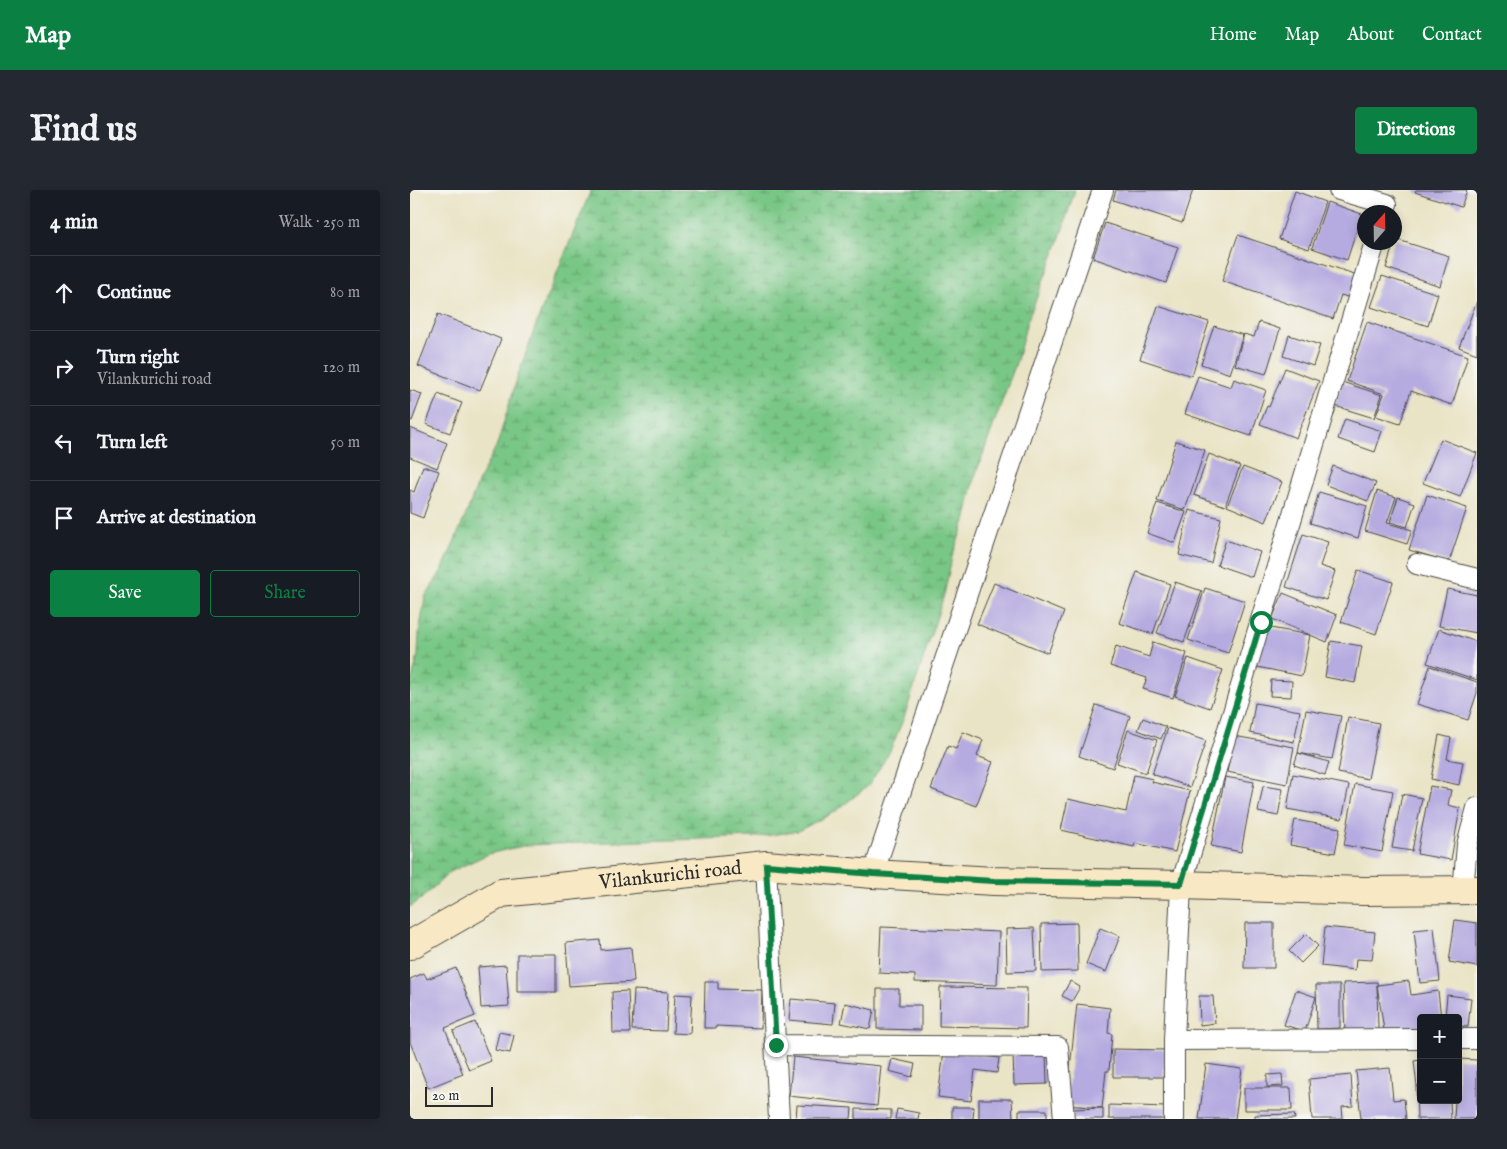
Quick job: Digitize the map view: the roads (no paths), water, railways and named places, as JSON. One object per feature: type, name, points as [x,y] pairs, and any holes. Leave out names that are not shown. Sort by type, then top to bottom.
[{"type":"main road","name":"Vilankurichi road","points":[[410,945],[501,893],[766,865],[994,881],[1181,884],[1363,891],[1470,890]]},
{"type":"street","points":[[873,874],[1103,190]]},
{"type":"street","points":[[1340,190],[1387,202]]},
{"type":"street","points":[[1174,1119],[1174,1040],[1181,884],[1373,250]]},
{"type":"street","points":[[1417,564],[1477,579]]},
{"type":"street","points":[[1470,890],[1467,845],[1477,808]]},
{"type":"street","points":[[766,865],[779,1119]]},
{"type":"street","points":[[1174,1040],[1417,1039]]},
{"type":"street","points":[[1462,1039],[1477,1039]]},
{"type":"street","points":[[776,1045],[1058,1047],[1064,1119]]}]
